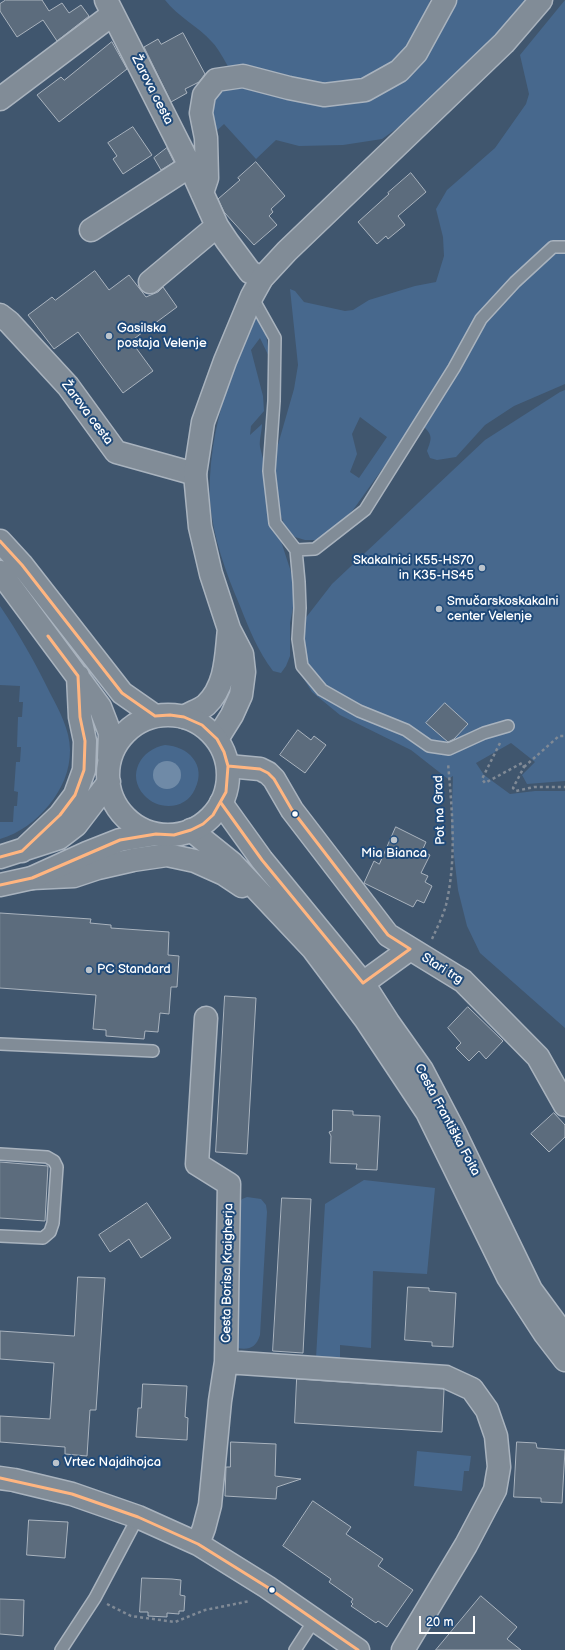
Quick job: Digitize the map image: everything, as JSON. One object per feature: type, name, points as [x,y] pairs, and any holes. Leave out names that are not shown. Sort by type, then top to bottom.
[{"type":"street","points":[[202,193],[207,178],[206,138],[201,113],[204,95],[216,80],[242,76],[324,95],[365,90],[400,71],[416,54],[445,0]]},
{"type":"street","points":[[217,739],[232,715],[241,695],[244,672],[242,654],[229,629],[211,574],[200,527],[195,474],[203,422],[225,361],[257,287],[287,252],[504,43],[541,0]]},
{"type":"street","name":"Žarova cesta","points":[[0,99],[110,7],[190,166],[217,226],[250,272],[257,287]]},
{"type":"street","points":[[91,230],[190,166]]},
{"type":"street","points":[[150,282],[217,226]]},
{"type":"street","name":"Žarova cesta","points":[[0,315],[9,322],[68,386],[116,452],[195,474]]},
{"type":"street","points":[[0,541],[22,564],[122,693],[155,716]]},
{"type":"street","points":[[0,572],[100,707],[110,734],[109,772],[114,800],[124,815],[139,827],[156,834]]},
{"type":"street","points":[[184,717],[205,705],[217,690],[225,671],[229,629]]},
{"type":"street","points":[[22,851],[60,815],[75,795],[84,770],[85,741],[80,717],[78,676]]},
{"type":"street","points":[[0,857],[59,838],[76,825],[109,772],[114,750],[121,738],[130,728],[142,720],[155,716],[170,715],[184,717],[202,725],[217,739],[224,752],[228,766],[226,792],[213,815],[203,824],[191,830],[174,834],[156,834],[120,840],[32,878],[0,885]]},
{"type":"street","name":"Stari trg","points":[[228,766],[260,769],[268,773],[274,779],[292,810],[388,934],[464,981],[538,1057],[565,1105]]},
{"type":"street","name":"Cesta Františka Foita","points":[[221,803],[262,860],[363,983],[422,1070],[454,1131],[531,1290],[565,1336]]},
{"type":"street","name":"Cesta Františka Foita","points":[[191,830],[232,863],[313,949],[366,1020],[426,1112],[508,1278],[545,1334],[565,1360]]},
{"type":"street","name":"Cesta Františka Foita","points":[[32,878],[74,876],[98,868],[133,860],[167,855],[195,861],[224,874],[272,905]]},
{"type":"street","points":[[363,983],[417,953]]},
{"type":"street","name":"Cesta Borisa Kraigherja","points":[[198,1544],[210,1505],[220,1401],[226,1362],[230,1184],[197,1164],[206,1018]]},
{"type":"street","points":[[226,1362],[446,1377],[472,1390],[487,1410],[496,1436],[497,1444],[499,1467],[495,1490],[466,1545],[403,1650]]},
{"type":"street","points":[[0,1478],[72,1494],[138,1517],[198,1544],[267,1588],[358,1650]]},
{"type":"lane","points":[[296,550],[315,549],[365,510],[454,368],[481,319],[515,282],[553,247],[565,247]]},
{"type":"lane","points":[[257,287],[275,338],[274,401],[269,471],[275,523],[296,550],[300,595],[298,639],[302,666],[322,690],[359,710],[406,730],[429,746],[449,749],[484,733],[508,726]]},
{"type":"lane","points":[[0,1044],[153,1051]]},
{"type":"lane","points":[[0,1154],[47,1156],[54,1161],[57,1167],[53,1223],[50,1232],[43,1238],[0,1236]]},
{"type":"lane","points":[[60,1650],[95,1598],[138,1517]]},
{"type":"lane","points":[[295,1650],[315,1620]]},
{"type":"path","points":[[565,736],[559,736],[524,767],[514,788],[516,791],[534,787],[565,787]]},
{"type":"path","points":[[497,740],[500,744],[482,779],[485,783],[522,763],[524,767]]},
{"type":"path","name":"Pot na Grad","points":[[417,953],[446,906],[452,866],[453,819],[448,762]]},
{"type":"path","points":[[95,1598],[131,1616],[175,1622],[205,1610],[255,1600],[267,1588]]},
{"type":"shaded area","points":[[165,0],[430,0],[420,38],[378,76],[333,89],[229,68],[212,42]]},
{"type":"shaded area","points":[[445,0],[532,0],[510,25],[417,114],[382,139],[343,145],[299,146],[276,140],[256,159],[224,124],[209,138],[211,104],[225,82],[379,91]]},
{"type":"shaded area","points":[[565,0],[565,384],[514,406],[485,425],[456,457],[437,460],[430,458],[427,451],[431,440],[430,434],[422,425],[483,311],[466,334],[446,372],[435,388],[418,419],[353,510],[327,535],[318,540],[305,540],[295,537],[285,527],[277,505],[273,462],[294,389],[298,365],[290,289],[295,291],[304,302],[345,311],[353,310],[369,300],[415,286],[436,282],[444,256],[443,237],[436,209],[447,190],[495,148],[526,104],[529,94],[520,55]],"holes":[[[360,417],[387,437],[359,478],[350,472],[357,454],[352,434]]]},
{"type":"shaded area","points":[[260,313],[265,328],[270,359],[260,338],[251,350],[263,396],[264,411],[251,426],[250,435],[262,424],[260,447],[266,469],[265,492],[292,575],[295,597],[290,623],[290,656],[281,673],[273,671],[263,656],[243,615],[217,542],[210,498],[211,462],[215,433],[222,405],[244,342],[252,325]]},
{"type":"shaded area","name":"Smučarskoskakalni center Velenje","points":[[565,390],[565,781],[527,784],[522,775],[535,762],[511,743],[476,763],[484,775],[510,794],[535,791],[565,791],[565,1028],[480,953],[467,926],[458,890],[451,830],[453,776],[448,779],[411,750],[340,715],[312,692],[295,665],[294,633],[332,584],[485,440]]},
{"type":"shaded area","points":[[0,606],[39,670],[57,706],[70,743],[70,758],[67,772],[58,793],[49,805],[27,826],[0,839],[0,822],[13,822],[14,806],[17,806],[18,792],[14,791],[16,762],[20,762],[21,747],[17,747],[18,717],[22,717],[23,702],[19,702],[20,686],[0,685]]},
{"type":"shaded area","points":[[165,745],[173,746],[188,753],[193,758],[199,772],[195,789],[191,796],[179,804],[171,806],[157,804],[150,800],[144,795],[136,779],[136,771],[143,757],[156,747]]},
{"type":"shaded area","points":[[167,761],[177,765],[181,775],[177,785],[167,789],[157,785],[153,775],[157,765]]},
{"type":"shaded area","points":[[364,1180],[435,1188],[427,1274],[373,1271],[371,1348],[340,1345],[340,1359],[316,1358],[325,1204]]},
{"type":"shaded area","points":[[247,1197],[261,1199],[266,1205],[267,1212],[260,1335],[252,1347],[241,1349],[237,1348],[239,1204],[242,1199]]},
{"type":"shaded area","points":[[417,1451],[471,1456],[469,1471],[464,1471],[462,1491],[414,1486]]},
{"type":"building","points":[[6,0],[42,0],[49,11],[62,3],[69,13],[81,5],[89,16],[57,41],[43,20],[17,37],[0,11],[0,4]]},
{"type":"building","points":[[183,33],[205,74],[199,82],[185,89],[187,93],[171,102],[144,47],[158,39],[161,44]]},
{"type":"building","points":[[112,42],[127,69],[59,122],[37,95],[61,77],[64,80]]},
{"type":"building","points":[[133,127],[152,155],[123,174],[113,159],[117,156],[108,143]]},
{"type":"building","points":[[167,148],[174,162],[161,170],[154,158]]},
{"type":"building","points":[[256,162],[285,196],[271,209],[273,212],[269,216],[277,225],[254,245],[224,212],[218,199],[240,180],[238,178]]},
{"type":"building","points":[[411,173],[426,192],[398,216],[405,225],[388,239],[386,236],[377,244],[358,222]]},
{"type":"building","name":"Gasilska postaja Velenje","points":[[95,271],[109,290],[129,275],[146,297],[158,292],[163,287],[177,307],[131,341],[153,371],[123,393],[78,332],[54,349],[28,315],[52,297],[55,300]]},
{"type":"building","points":[[445,703],[468,724],[454,739],[448,742],[426,723]]},
{"type":"building","points":[[298,730],[311,740],[314,736],[326,745],[305,773],[280,755]]},
{"type":"building","points":[[396,827],[426,842],[422,851],[430,855],[421,873],[428,876],[425,882],[432,886],[424,903],[417,900],[413,907],[364,883],[374,861],[379,864]]},
{"type":"building","name":"PC Standard","points":[[0,913],[91,919],[90,923],[111,925],[111,928],[169,932],[168,955],[179,956],[177,987],[171,987],[169,1014],[160,1013],[158,1032],[145,1031],[144,1039],[106,1036],[106,1030],[93,1029],[96,995],[0,988]]},
{"type":"building","points":[[225,996],[256,998],[247,1154],[216,1152]]},
{"type":"building","points":[[468,1007],[503,1041],[486,1059],[479,1051],[469,1061],[456,1048],[461,1043],[448,1028]]},
{"type":"building","points":[[333,1110],[353,1111],[353,1115],[380,1116],[377,1170],[356,1169],[357,1164],[330,1163],[331,1136],[329,1132],[332,1131]]},
{"type":"building","points":[[554,1113],[565,1125],[565,1137],[549,1152],[531,1134]]},
{"type":"building","points":[[0,1162],[48,1166],[45,1221],[0,1218]]},
{"type":"building","points":[[282,1198],[311,1199],[303,1353],[273,1351]]},
{"type":"building","points":[[147,1203],[171,1238],[141,1258],[129,1239],[110,1252],[99,1235]]},
{"type":"building","points":[[78,1277],[105,1278],[96,1410],[90,1410],[87,1456],[65,1454],[65,1447],[0,1442],[0,1416],[50,1419],[54,1363],[0,1359],[0,1331],[74,1336]]},
{"type":"building","points":[[408,1287],[429,1288],[429,1291],[456,1293],[453,1347],[432,1346],[432,1342],[405,1340]]},
{"type":"building","points":[[297,1379],[443,1389],[442,1432],[295,1423]]},
{"type":"building","points":[[143,1384],[187,1386],[185,1417],[188,1418],[187,1440],[136,1437],[138,1408],[141,1408]]},
{"type":"building","points":[[231,1442],[276,1444],[275,1476],[301,1479],[277,1487],[276,1499],[225,1496],[226,1467],[230,1467]]},
{"type":"building","points":[[517,1442],[536,1443],[537,1448],[565,1450],[562,1503],[541,1502],[541,1498],[514,1497]]},
{"type":"building","points":[[313,1501],[351,1527],[346,1534],[383,1559],[378,1566],[413,1590],[387,1627],[378,1621],[376,1623],[351,1606],[353,1604],[351,1602],[353,1599],[329,1582],[331,1579],[283,1546]]},
{"type":"building","points":[[29,1520],[68,1522],[65,1558],[27,1555]]},
{"type":"building","points":[[142,1578],[181,1580],[180,1595],[185,1596],[184,1611],[179,1611],[179,1614],[167,1613],[167,1617],[148,1616],[148,1612],[140,1612]]},
{"type":"building","points":[[481,1596],[517,1627],[507,1639],[521,1650],[436,1650]]},
{"type":"building","points":[[0,1599],[24,1600],[23,1636],[0,1634]]},
{"type":"transit line","points":[[0,541],[22,565],[122,693],[155,716],[170,715],[184,717],[202,725],[217,739],[224,752],[228,766],[226,792],[213,815],[203,824],[191,830],[174,835],[156,834],[120,840],[32,878],[0,885]]},
{"type":"transit line","points":[[0,857],[22,851],[60,815],[75,795],[84,770],[85,741],[80,717],[78,676],[48,636]]},
{"type":"transit line","points":[[221,803],[262,860],[363,983],[410,949],[388,935],[292,810],[274,779],[268,773],[260,769],[228,766]]},
{"type":"transit line","points":[[0,1478],[72,1494],[138,1517],[198,1544],[267,1587],[358,1650]]},
{"type":"place","name":"Gasilska postaja Velenje","points":[[109,336]]},
{"type":"place","name":"Skakalnici K55-HS70 in K35-HS45","points":[[482,568]]},
{"type":"place","name":"Smučarskoskakalni center Velenje","points":[[439,609]]},
{"type":"place","name":"Mia Bianca","points":[[394,840]]},
{"type":"place","name":"PC Standard","points":[[89,970]]},
{"type":"place","name":"Vrtec Najdihojca","points":[[56,1463]]}]
